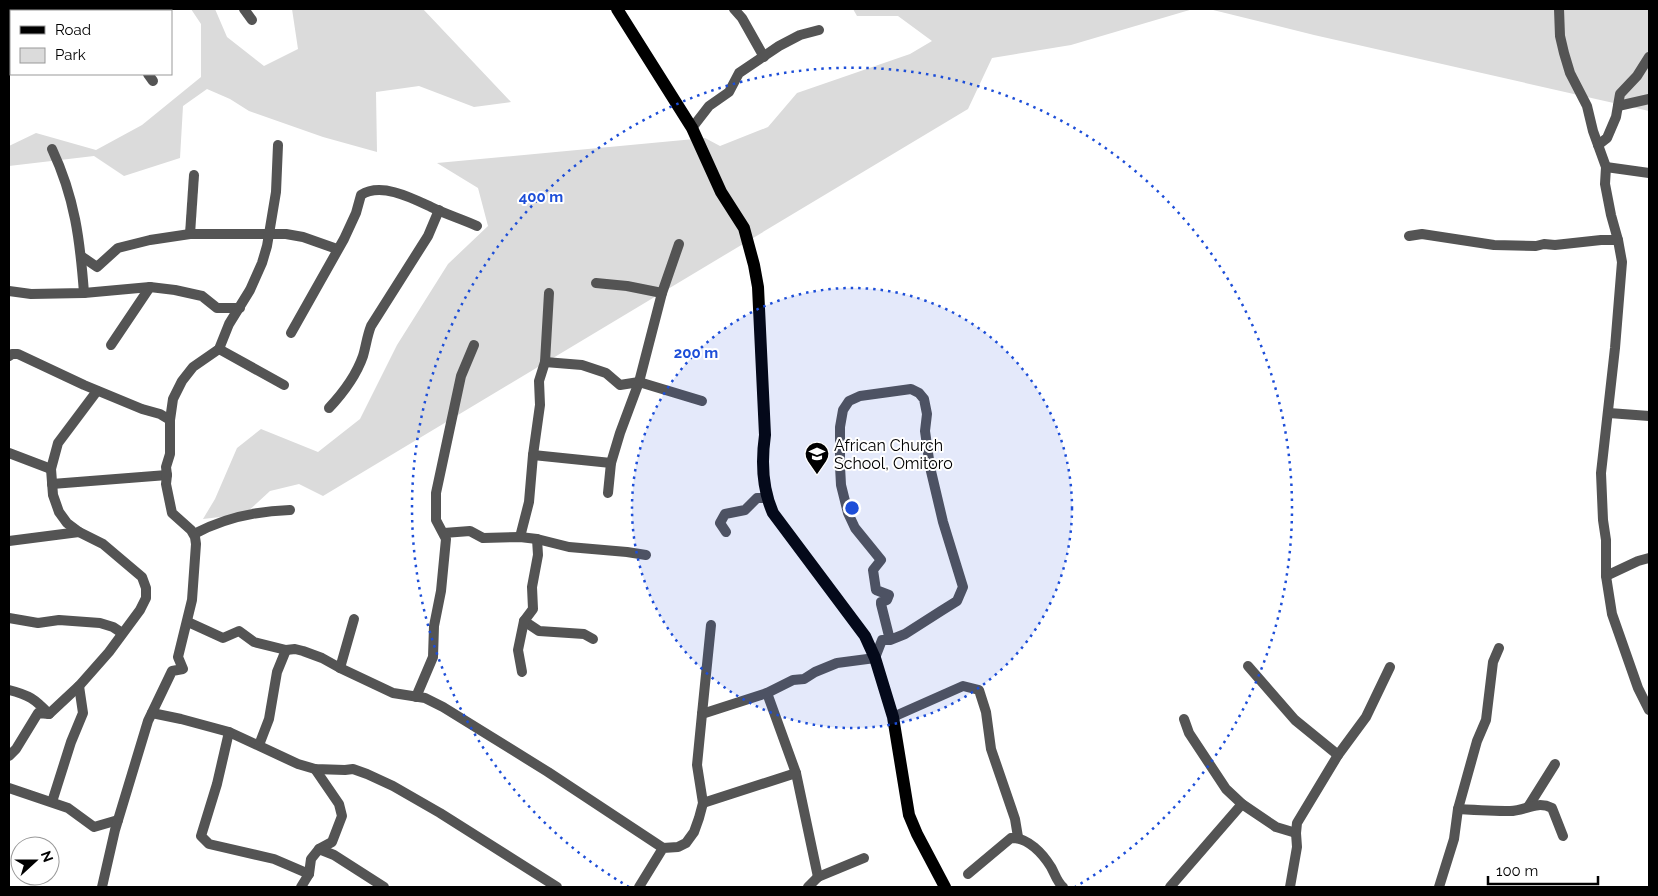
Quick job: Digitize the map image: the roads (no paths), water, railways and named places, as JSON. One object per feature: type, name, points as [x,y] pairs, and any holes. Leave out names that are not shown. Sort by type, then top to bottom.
[{"type":"main road","points":[[617,9],[692,128],[722,192],[744,228],[758,287],[765,435],[762,457],[766,498],[773,513],[865,636],[875,658],[893,716],[909,816],[945,887]]},
{"type":"street","points":[[244,9],[252,20]]},
{"type":"street","points":[[734,9],[742,18],[764,56]]},
{"type":"street","points":[[1559,9],[1560,36],[1564,53],[1570,73],[1587,106],[1606,167],[1605,184],[1622,262],[1602,473],[1606,576],[1612,614],[1638,688],[1649,710]]},
{"type":"street","points":[[692,128],[709,106],[729,92],[739,74],[779,46],[800,35],[819,30]]},
{"type":"street","points":[[1598,145],[1607,138],[1616,117],[1620,94],[1637,76],[1649,57]]},
{"type":"street","points":[[1618,106],[1649,99]]},
{"type":"street","points":[[102,887],[118,820],[152,713],[172,672],[183,669],[178,657],[192,600],[196,544],[194,534],[172,513],[166,484],[166,467],[170,454],[172,402],[176,391],[193,367],[219,350],[229,324],[240,308],[262,263],[276,192],[278,145]]},
{"type":"street","points":[[52,149],[64,174],[75,213],[84,293]]},
{"type":"street","points":[[1606,167],[1649,174]]},
{"type":"street","points":[[190,234],[194,175]]},
{"type":"street","points":[[291,333],[344,239],[356,213],[361,195],[365,192],[374,190],[407,195],[477,226]]},
{"type":"street","points":[[329,408],[343,393],[355,375],[364,353],[366,338],[371,326],[428,236],[439,210]]},
{"type":"street","points":[[81,256],[97,267],[118,248],[150,240],[190,234],[286,234],[303,237],[337,249]]},
{"type":"street","points":[[1410,236],[1422,234],[1494,245],[1536,246],[1618,240]]},
{"type":"street","points":[[608,493],[610,463],[639,382],[662,293],[679,244]]},
{"type":"street","points":[[596,283],[627,286],[662,293]]},
{"type":"street","points":[[9,291],[31,294],[84,293],[150,287],[202,296],[217,308],[240,308]]},
{"type":"street","points":[[111,345],[150,287]]},
{"type":"street","points":[[520,537],[529,502],[540,405],[539,381],[545,362],[549,293]]},
{"type":"street","points":[[416,697],[433,657],[434,626],[441,591],[446,539],[436,520],[436,494],[461,376],[474,345]]},
{"type":"street","points":[[219,350],[284,386]]},
{"type":"street","points":[[9,356],[18,354],[97,391],[160,414],[170,420]]},
{"type":"street","points":[[545,362],[590,368],[606,373],[620,385],[639,382],[702,401]]},
{"type":"street","points":[[702,714],[767,693],[793,680],[804,679],[837,663],[875,658],[882,640],[890,640],[905,634],[957,601],[963,587],[943,522],[930,467],[924,399],[919,393],[911,390],[876,393],[860,396],[849,401],[843,410],[840,427],[841,485],[848,514],[854,528],[881,560],[873,570],[876,590],[889,595],[887,600],[881,602],[881,604],[890,640]]},
{"type":"street","points":[[9,756],[16,749],[38,713],[49,714],[79,686],[140,610],[146,598],[146,588],[142,577],[103,544],[66,523],[59,512],[53,495],[51,469],[58,443],[97,391]]},
{"type":"street","points":[[160,414],[172,402]]},
{"type":"street","points":[[1609,413],[1649,416]]},
{"type":"street","points":[[9,453],[51,469]]},
{"type":"street","points":[[533,455],[610,463]]},
{"type":"street","points":[[52,484],[167,475]]},
{"type":"street","points":[[726,532],[720,523],[725,514],[745,510],[757,498],[766,498]]},
{"type":"street","points":[[194,534],[227,520],[256,513],[290,510]]},
{"type":"street","points":[[444,533],[470,531],[483,538],[520,537],[569,547],[646,555]]},
{"type":"street","points":[[9,541],[79,532]]},
{"type":"street","points":[[522,672],[518,650],[524,621],[533,609],[532,587],[538,555],[536,539]]},
{"type":"street","points":[[1606,576],[1649,558]]},
{"type":"street","points":[[9,618],[38,623],[59,620],[100,623],[113,627],[122,633]]},
{"type":"street","points":[[340,668],[354,619]]},
{"type":"street","points":[[524,621],[539,630],[584,634],[593,639]]},
{"type":"street","points":[[188,622],[223,638],[239,631],[254,642],[286,650],[294,648],[322,658],[393,693],[425,698],[478,728],[663,848],[678,847],[686,843],[694,832],[703,803],[697,765],[711,625]]},
{"type":"street","points":[[1439,887],[1454,839],[1458,810],[1477,741],[1486,720],[1493,662],[1499,648]]},
{"type":"street","points":[[259,745],[269,719],[277,672],[286,650]]},
{"type":"street","points":[[1248,666],[1295,720],[1338,755]]},
{"type":"street","points":[[1290,887],[1296,847],[1297,823],[1338,755],[1366,717],[1390,666]]},
{"type":"street","points":[[52,802],[71,742],[83,713],[79,686]]},
{"type":"street","points":[[893,716],[963,686],[979,690],[986,712],[991,749],[1015,819],[1018,837]]},
{"type":"street","points":[[9,690],[35,699],[49,714]]},
{"type":"street","points":[[767,693],[796,774],[818,877]]},
{"type":"street","points":[[152,713],[229,732],[259,745],[277,756],[315,769],[345,770],[353,768],[393,786],[470,831],[557,887]]},
{"type":"street","points":[[1184,719],[1189,733],[1209,761],[1220,782],[1242,804],[1276,827],[1296,833]]},
{"type":"street","points":[[229,732],[202,836],[209,844],[274,859],[309,874]]},
{"type":"street","points":[[1528,807],[1555,764]]},
{"type":"street","points":[[301,887],[309,874],[311,858],[319,849],[332,842],[342,816],[339,804],[315,769]]},
{"type":"street","points":[[322,780],[330,769]]},
{"type":"street","points":[[703,803],[796,774]]},
{"type":"street","points":[[9,788],[68,808],[94,827],[118,820]]},
{"type":"street","points":[[1170,887],[1242,804]]},
{"type":"street","points":[[1458,810],[1512,811],[1540,804],[1552,808],[1562,836]]},
{"type":"street","points":[[968,874],[1011,838],[1018,837],[1034,847],[1052,868],[1063,887]]},
{"type":"street","points":[[639,887],[663,848]]},
{"type":"street","points":[[319,849],[334,855],[384,887]]},
{"type":"street","points":[[808,887],[818,877],[864,858]]},
{"type":"place","name":"African Church School, Omitoro","points":[[817,475]]}]
